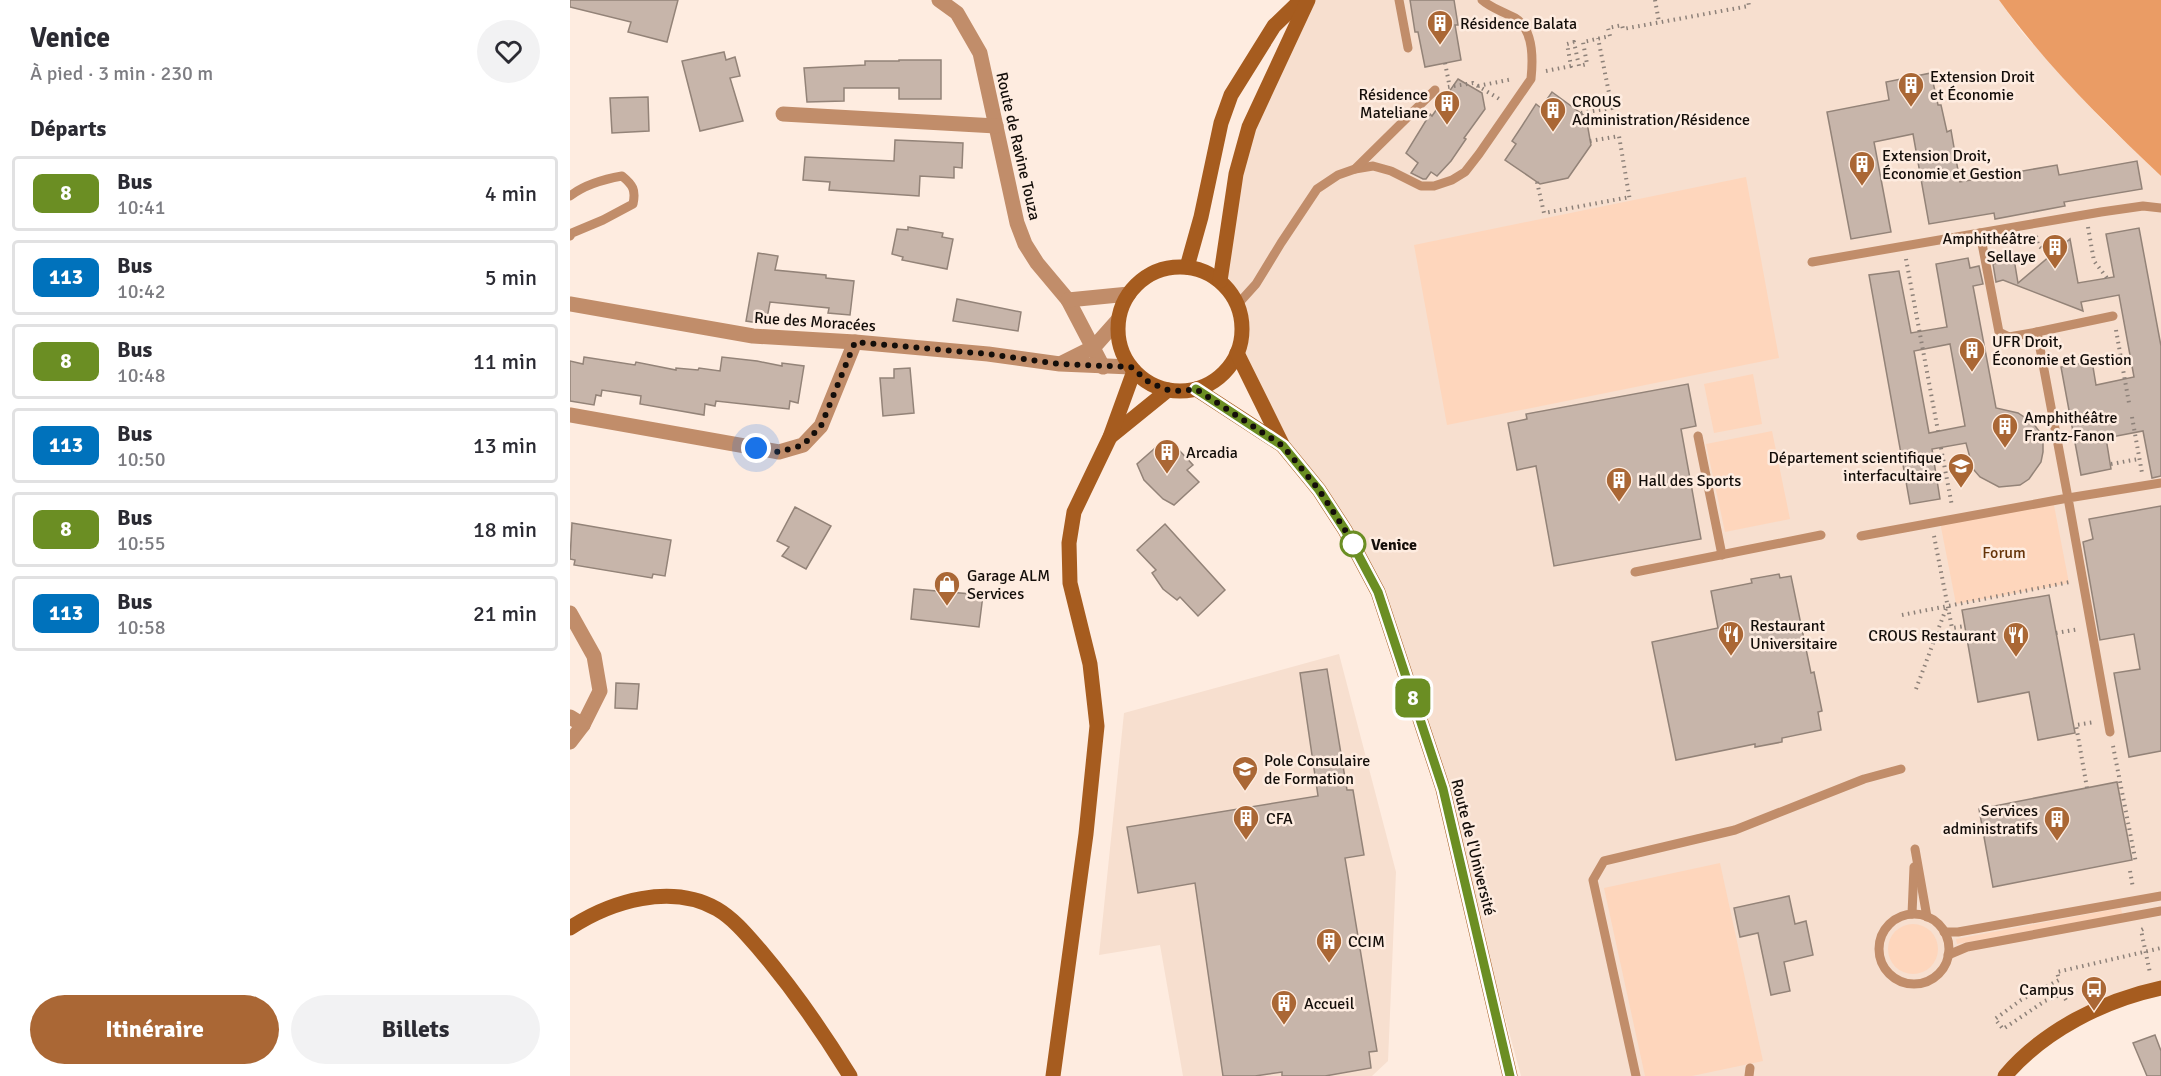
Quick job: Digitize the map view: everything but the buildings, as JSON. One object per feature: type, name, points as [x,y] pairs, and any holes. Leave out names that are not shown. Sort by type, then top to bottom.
[{"type":"main road","points":[[1187,267],[1201,218],[1221,123],[1232,95],[1274,26],[1301,0]]},
{"type":"main road","points":[[1220,281],[1236,174],[1249,127],[1308,0]]},
{"type":"main road","points":[[1170,267],[1187,267],[1205,272],[1220,281],[1230,292],[1237,305],[1242,332],[1237,353],[1221,376],[1196,389],[1168,390],[1150,383],[1133,369],[1124,355],[1118,320],[1129,294],[1140,282],[1154,272],[1170,267]]},
{"type":"main road","name":"Route de l'Université","points":[[1237,353],[1283,446],[1319,490],[1345,530],[1378,592],[1443,789],[1510,1076]]},
{"type":"main road","points":[[1053,1076],[1086,834],[1097,726],[1090,664],[1070,583],[1069,543],[1074,512],[1110,437],[1133,369]]},
{"type":"main road","name":"Route de l'Université","points":[[1196,389],[1283,446]]},
{"type":"main road","points":[[1110,437],[1168,390]]},
{"type":"main road","points":[[570,928],[615,905],[648,897],[682,897],[716,908],[738,925],[785,979],[850,1076]]},
{"type":"main road","points":[[2005,1076],[2034,1046],[2062,1029],[2127,998],[2161,988]]},
{"type":"street","name":"Route de Ravine Touza","points":[[939,0],[957,14],[980,53],[1017,223],[1025,244],[1036,263],[1068,300],[1103,367]]},
{"type":"street","points":[[783,114],[996,126]]},
{"type":"street","points":[[1068,300],[1129,294]]},
{"type":"street","name":"Rue des Moracées","points":[[570,304],[753,336],[855,342],[988,354],[1059,364],[1133,369]]},
{"type":"street","points":[[1059,364],[1094,347],[1118,320]]},
{"type":"street","points":[[570,415],[779,452],[803,445],[821,426],[855,342]]},
{"type":"street","points":[[570,613],[594,656],[600,691],[577,721],[570,741]]},
{"type":"lane","points":[[1399,0],[1408,48]]},
{"type":"lane","points":[[1237,305],[1256,284],[1317,189],[1338,175],[1355,168],[1373,166],[1391,171],[1421,186],[1434,186],[1452,180],[1465,172],[1531,79],[1529,39],[1524,26],[1516,19],[1491,8],[1482,0]]},
{"type":"lane","points":[[1355,168],[1435,90]]},
{"type":"lane","points":[[570,195],[596,183],[622,176],[631,183],[635,193],[633,204],[625,210],[572,233],[570,236]]},
{"type":"lane","points":[[1812,262],[2143,206],[2161,208]]},
{"type":"lane","points":[[1980,233],[1999,332],[2008,337],[2114,316]]},
{"type":"lane","points":[[2037,332],[2110,732]]},
{"type":"lane","points":[[1698,436],[1722,555]]},
{"type":"lane","points":[[1860,536],[2161,483]]},
{"type":"lane","points":[[1635,572],[1821,536]]},
{"type":"lane","points":[[1636,1076],[1593,880],[1604,861],[1734,830],[1864,778],[1901,770]]},
{"type":"lane","points":[[1912,914],[1915,849],[1927,917]]},
{"type":"lane","points":[[1944,932],[1968,930],[2161,896]]},
{"type":"lane","points":[[1948,954],[1967,947],[2161,911]]},
{"type":"lane","points":[[1912,914],[1927,917],[1944,932],[1948,942],[1948,954],[1941,971],[1927,982],[1908,984],[1890,975],[1880,955],[1880,944],[1891,923],[1900,917],[1912,914]]},
{"type":"path","points":[[1655,0],[1659,22]]},
{"type":"path","points":[[1571,66],[1567,44],[1574,42],[1579,66],[1587,64],[1583,42],[1610,36],[1608,28],[1622,25],[1623,29],[1749,6],[1748,0]]},
{"type":"path","points":[[1581,113],[1612,108],[1597,39]]},
{"type":"path","points":[[1445,63],[1448,80]]},
{"type":"path","points":[[1435,90],[1473,83],[1478,86],[1476,90]]},
{"type":"path","points":[[1537,182],[1544,213],[1630,199],[1618,136],[1590,141]]},
{"type":"path","points":[[2085,215],[2094,261],[2106,278]]},
{"type":"path","points":[[2033,224],[2038,245],[2050,256]]},
{"type":"path","points":[[1904,246],[1938,431]]},
{"type":"path","points":[[2114,316],[2129,403]]},
{"type":"path","points":[[2132,417],[2144,486]]},
{"type":"path","points":[[1941,448],[1954,519]]},
{"type":"path","points":[[2110,464],[2139,459]]},
{"type":"path","points":[[1932,523],[1952,628],[1965,626]]},
{"type":"path","points":[[1902,615],[2083,580]]},
{"type":"path","points":[[2002,595],[2004,603]]},
{"type":"path","points":[[1916,689],[1947,605]]},
{"type":"path","points":[[2056,633],[2091,627]]},
{"type":"path","points":[[2087,788],[2076,725],[2089,723]]},
{"type":"path","points":[[2117,762],[2136,863]]},
{"type":"path","points":[[2130,871],[2133,893]]},
{"type":"path","points":[[2141,930],[2150,972]]},
{"type":"path","points":[[2066,1000],[2062,994],[2003,1029],[1995,1019],[2020,1000],[2059,980],[2057,972],[2161,948]]},
{"type":"shaded area","points":[[1308,0],[1999,0],[2022,32],[2101,119],[2161,176],[2161,988],[2094,1012],[2005,1076],[1521,1076],[1443,789],[1378,592],[1283,446],[1237,353],[1242,332],[1241,318],[1230,292],[1220,281],[1236,174]]},
{"type":"shaded area","points":[[1999,0],[2161,0],[2161,176],[2056,70]]},
{"type":"shaded area","name":"Pole Consulaire de Formation","points":[[1339,654],[1396,872],[1388,1061],[1372,1076],[1183,1076],[1160,945],[1099,955],[1124,713]]},
{"type":"green space","points":[[1746,177],[1779,358],[1447,425],[1414,245]]},
{"type":"green space","points":[[1753,374],[1762,424],[1714,433],[1704,384]]},
{"type":"green space","points":[[1772,431],[1790,519],[1725,532],[1706,444]]},
{"type":"green space","name":"Forum","points":[[2053,500],[2069,583],[1956,604],[1940,522]]},
{"type":"green space","points":[[1720,863],[1763,1061],[1692,1076],[1645,1076],[1604,888]]},
{"type":"green space","points":[[2121,908],[2122,914],[1957,944],[1956,939]]},
{"type":"green space","points":[[1913,924],[1931,931],[1938,949],[1931,967],[1913,974],[1895,967],[1888,949],[1895,931]]},
{"type":"bus line","name":"8","points":[[1196,389],[1283,446],[1319,490],[1345,530],[1378,592],[1443,789],[1510,1076]]},
{"type":"place","name":"Résidence Balata","points":[[1440,46]]},
{"type":"place","name":"Extension Droit et Économie","points":[[1911,108]]},
{"type":"place","name":"Résidence Mateliane","points":[[1447,126]]},
{"type":"place","name":"CROUS Administration/Résidence","points":[[1553,133]]},
{"type":"place","name":"Extension Droit, Économie et Gestion","points":[[1862,187]]},
{"type":"place","name":"Amphithéâtre Sellaye","points":[[2055,270]]},
{"type":"place","name":"UFR Droit, Économie et Gestion","points":[[1972,373]]},
{"type":"place","name":"Amphithéâtre Frantz-Fanon","points":[[2005,449]]},
{"type":"place","name":"Arcadia","points":[[1167,475]]},
{"type":"place","name":"Département scientifique interfacultaire","points":[[1961,489]]},
{"type":"place","name":"Hall des Sports","points":[[1619,503]]},
{"type":"place","name":"Venice","points":[[1353,544]]},
{"type":"place","name":"Garage ALM Services","points":[[947,607]]},
{"type":"place","name":"Restaurant Universitaire","points":[[1731,657]]},
{"type":"place","name":"CROUS Restaurant","points":[[2016,658]]},
{"type":"place","name":"Pole Consulaire de Formation","points":[[1245,792]]},
{"type":"place","name":"CFA","points":[[1246,841]]},
{"type":"place","name":"Services administratifs","points":[[2057,842]]},
{"type":"place","name":"CCIM","points":[[1329,964]]},
{"type":"place","name":"Campus","points":[[2094,1012]]},
{"type":"place","name":"Accueil","points":[[1284,1026]]},
{"type":"route","points":[[756,448],[779,452],[803,445],[821,426],[855,342],[988,354],[1059,364],[1131,367],[1150,383],[1168,390],[1196,389],[1283,446],[1319,490],[1356,550],[1353,544]]}]
